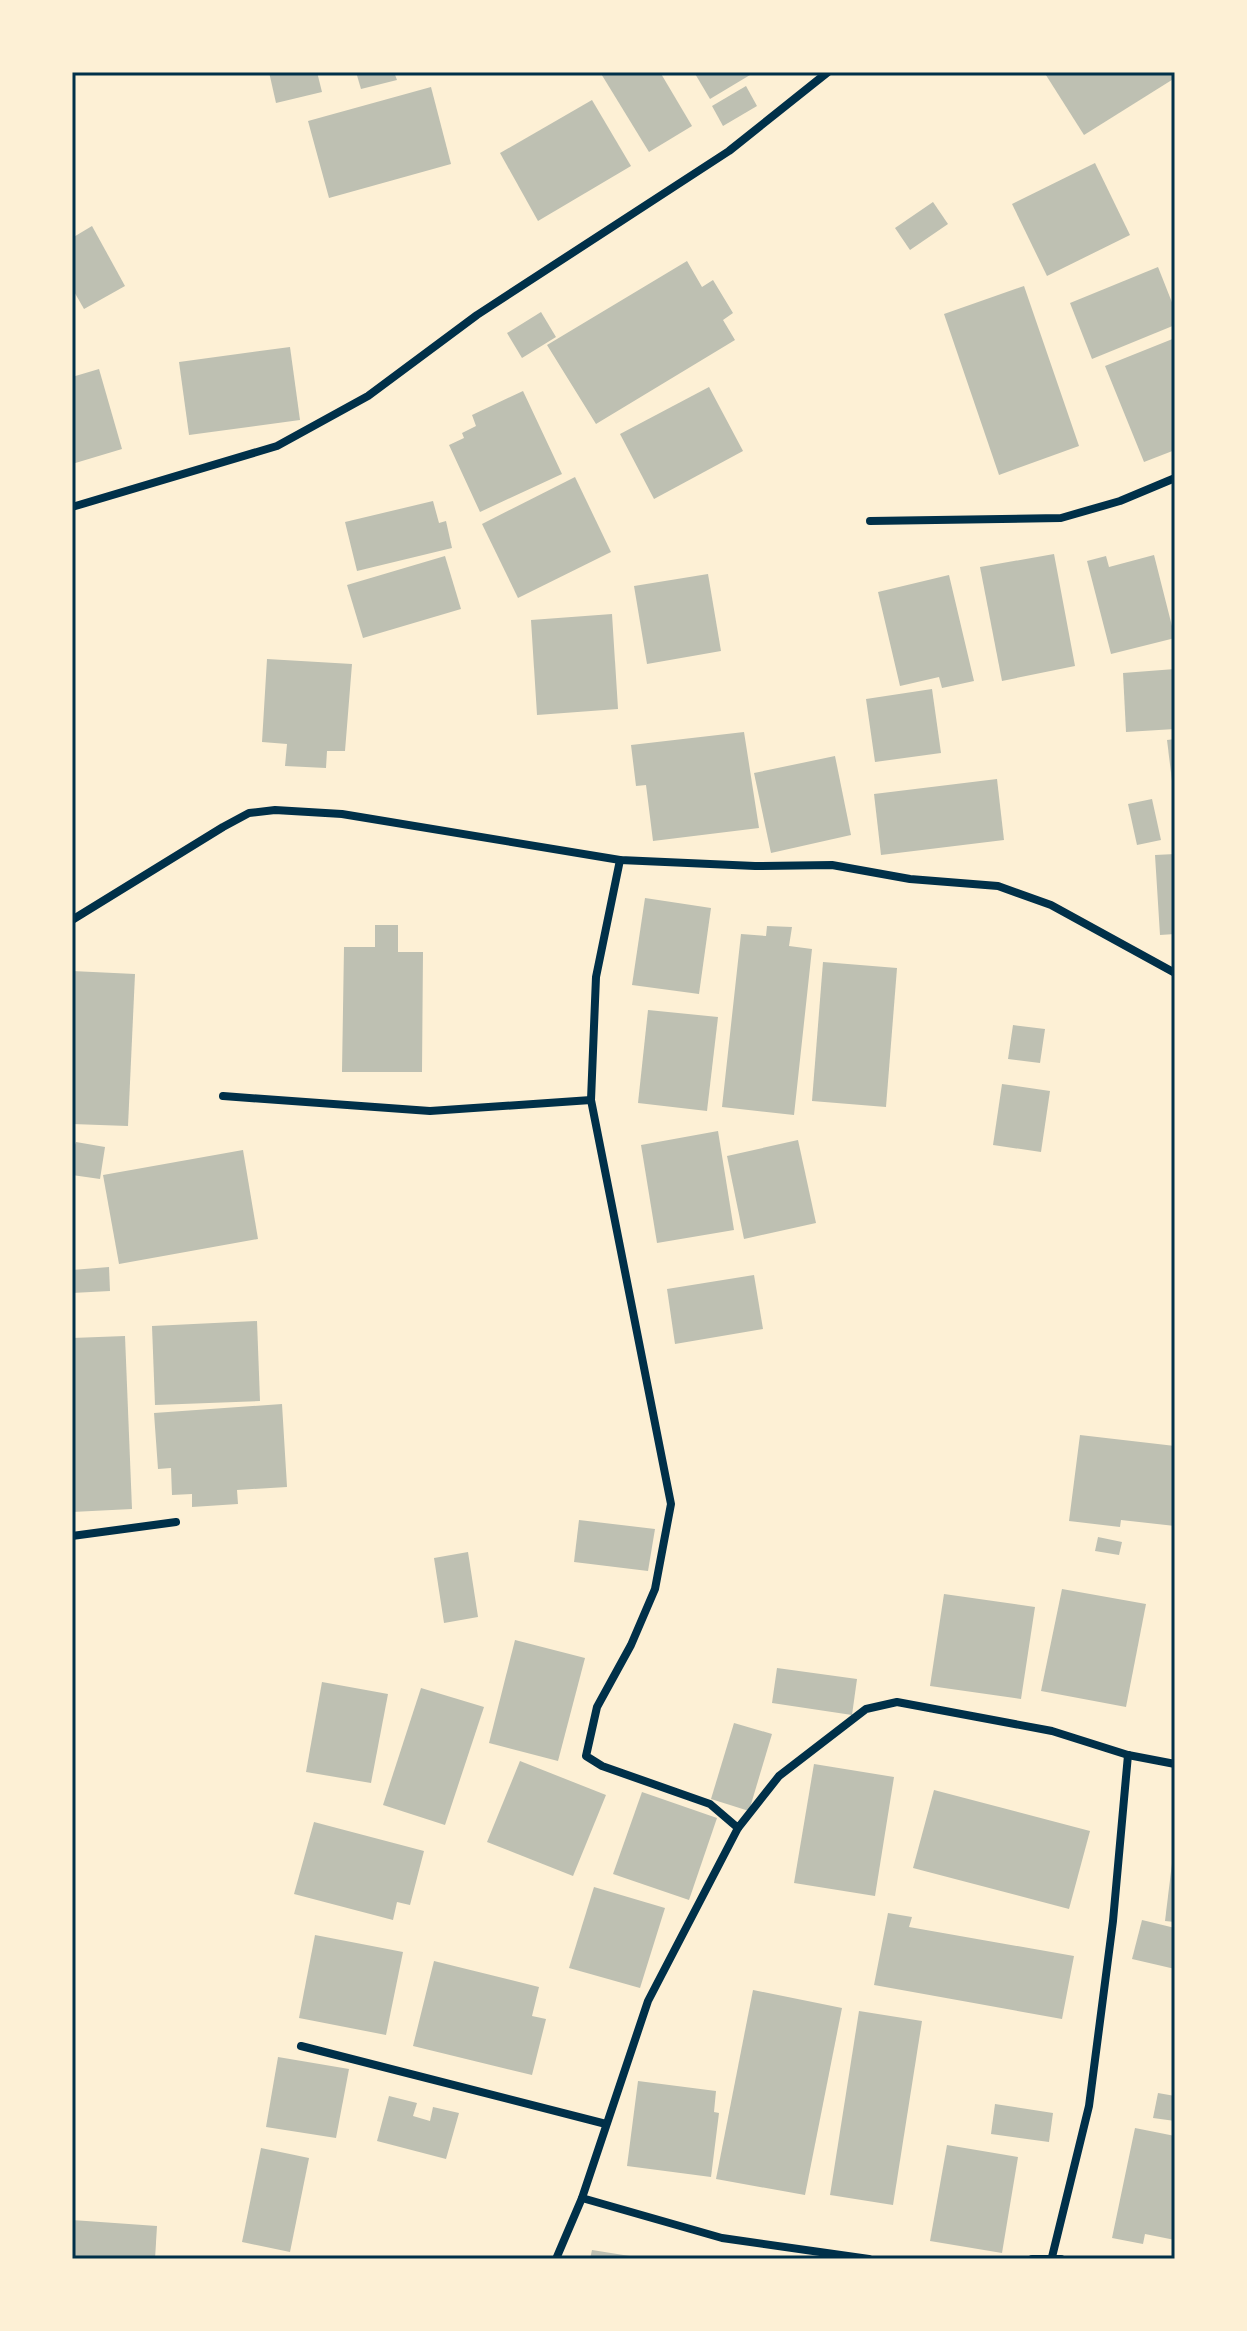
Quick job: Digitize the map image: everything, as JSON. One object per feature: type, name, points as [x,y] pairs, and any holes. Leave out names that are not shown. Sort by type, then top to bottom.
[{"type":"street","points":[[72,507],[277,446],[368,396],[477,315],[729,151],[828,72]]},
{"type":"street","points":[[870,521],[1061,518],[1120,501],[1175,478]]},
{"type":"street","points":[[72,920],[223,827],[249,813],[275,810],[342,814],[620,860],[755,866],[832,865],[910,879],[998,886],[1051,905],[1175,973]]},
{"type":"street","points":[[620,860],[596,977],[591,1100],[671,1504],[655,1589],[631,1645],[597,1707],[586,1756],[602,1766],[710,1804],[738,1828]]},
{"type":"street","points":[[223,1096],[430,1111],[591,1100]]},
{"type":"street","points":[[72,1536],[176,1522]]},
{"type":"street","points":[[556,2259],[582,2198],[648,2001],[738,1828],[779,1776],[866,1709],[897,1702],[1052,1731],[1128,1755],[1175,1764]]},
{"type":"street","points":[[1032,2259],[1057,2258],[1089,2106],[1113,1921],[1128,1755]]},
{"type":"street","points":[[301,2046],[606,2124]]},
{"type":"street","points":[[582,2198],[722,2238],[869,2259]]},
{"type":"building","points":[[269,72],[317,72],[322,92],[276,103]]},
{"type":"building","points":[[356,72],[394,72],[397,80],[361,89]]},
{"type":"building","points":[[600,72],[660,72],[692,126],[649,152]]},
{"type":"building","points":[[694,72],[755,72],[710,99]]},
{"type":"building","points":[[1044,72],[1175,72],[1175,78],[1084,135]]},
{"type":"building","points":[[746,86],[757,106],[723,126],[712,106]]},
{"type":"building","points":[[431,87],[451,164],[329,198],[308,121]]},
{"type":"building","points":[[592,100],[631,166],[538,221],[500,153]]},
{"type":"building","points":[[1095,163],[1130,235],[1047,276],[1012,204]]},
{"type":"building","points":[[933,202],[948,224],[910,250],[895,228]]},
{"type":"building","points":[[92,226],[125,286],[84,309],[72,288],[72,238]]},
{"type":"building","points":[[687,261],[702,287],[713,280],[733,313],[723,320],[735,340],[596,424],[547,345]]},
{"type":"building","points":[[1158,267],[1175,310],[1175,325],[1092,359],[1070,303]]},
{"type":"building","points":[[1024,286],[1079,446],[999,475],[944,314]]},
{"type":"building","points":[[541,312],[556,337],[522,358],[507,333]]},
{"type":"building","points":[[1175,338],[1175,450],[1144,462],[1105,366]]},
{"type":"building","points":[[290,347],[300,420],[189,435],[179,362]]},
{"type":"building","points":[[99,369],[122,449],[72,464],[72,377]]},
{"type":"building","points":[[709,387],[743,451],[654,499],[620,434]]},
{"type":"building","points":[[523,391],[562,474],[480,512],[449,445],[464,438],[462,433],[476,426],[472,415]]},
{"type":"building","points":[[575,477],[611,552],[518,598],[482,524]]},
{"type":"building","points":[[433,501],[439,523],[446,521],[452,548],[357,571],[345,522]]},
{"type":"building","points":[[1054,554],[1075,666],[1002,681],[980,567]]},
{"type":"building","points":[[1154,555],[1175,638],[1111,654],[1087,561],[1106,556],[1109,567]]},
{"type":"building","points":[[445,556],[461,609],[363,638],[347,585]]},
{"type":"building","points":[[708,574],[721,651],[647,664],[634,586]]},
{"type":"building","points":[[949,575],[974,681],[942,688],[939,677],[900,686],[878,592]]},
{"type":"building","points":[[612,614],[618,709],[537,715],[531,620]]},
{"type":"building","points":[[267,659],[352,664],[345,751],[327,751],[326,768],[285,766],[287,744],[262,742]]},
{"type":"building","points":[[1175,669],[1175,729],[1126,732],[1123,673]]},
{"type":"building","points":[[932,689],[941,753],[875,762],[866,699]]},
{"type":"building","points":[[744,732],[759,828],[653,841],[646,785],[636,786],[631,745]]},
{"type":"building","points":[[1175,739],[1175,789],[1173,789],[1167,740]]},
{"type":"building","points":[[835,756],[851,835],[771,853],[754,773]]},
{"type":"building","points":[[997,779],[1004,840],[881,855],[874,794]]},
{"type":"building","points":[[1152,799],[1161,840],[1137,845],[1128,804]]},
{"type":"building","points":[[1175,854],[1175,934],[1160,935],[1155,855]]},
{"type":"building","points":[[645,898],[711,908],[699,994],[632,985]]},
{"type":"building","points":[[375,925],[398,925],[398,952],[423,952],[422,1072],[342,1072],[344,947],[375,947]]},
{"type":"building","points":[[767,926],[792,927],[789,946],[812,949],[794,1115],[722,1107],[741,934],[766,936]]},
{"type":"building","points":[[823,962],[897,968],[886,1107],[812,1101]]},
{"type":"building","points":[[72,971],[135,974],[128,1126],[72,1124]]},
{"type":"building","points":[[648,1010],[718,1017],[707,1111],[638,1103]]},
{"type":"building","points":[[1013,1025],[1045,1029],[1040,1063],[1008,1059]]},
{"type":"building","points":[[1002,1084],[1050,1091],[1041,1152],[993,1145]]},
{"type":"building","points":[[718,1131],[734,1230],[657,1243],[641,1145]]},
{"type":"building","points":[[798,1140],[816,1223],[744,1239],[727,1156]]},
{"type":"building","points":[[76,1142],[105,1147],[100,1179],[72,1175],[72,1153]]},
{"type":"building","points":[[243,1150],[258,1239],[119,1264],[103,1175]]},
{"type":"building","points":[[109,1267],[110,1291],[72,1293],[72,1270]]},
{"type":"building","points":[[754,1275],[763,1329],[675,1344],[667,1289]]},
{"type":"building","points":[[257,1321],[260,1401],[155,1405],[152,1326]]},
{"type":"building","points":[[125,1336],[132,1509],[72,1512],[72,1338]]},
{"type":"building","points":[[282,1404],[287,1487],[237,1490],[238,1504],[192,1507],[192,1494],[172,1495],[171,1468],[158,1469],[154,1413]]},
{"type":"building","points":[[1080,1435],[1175,1446],[1175,1526],[1121,1520],[1120,1527],[1069,1521]]},
{"type":"building","points":[[579,1520],[655,1529],[648,1571],[574,1562]]},
{"type":"building","points":[[1098,1537],[1122,1542],[1119,1555],[1095,1551]]},
{"type":"building","points":[[468,1552],[478,1617],[444,1623],[434,1558]]},
{"type":"building","points":[[1062,1589],[1146,1604],[1126,1707],[1041,1691]]},
{"type":"building","points":[[944,1594],[1035,1607],[1021,1699],[930,1686]]},
{"type":"building","points":[[515,1640],[585,1658],[558,1761],[489,1743]]},
{"type":"building","points":[[777,1668],[857,1679],[852,1715],[772,1703]]},
{"type":"building","points":[[322,1682],[388,1694],[371,1783],[306,1772]]},
{"type":"building","points":[[421,1688],[484,1707],[445,1825],[383,1805]]},
{"type":"building","points":[[734,1723],[772,1734],[749,1811],[711,1799]]},
{"type":"building","points":[[520,1761],[606,1795],[573,1876],[487,1842]]},
{"type":"building","points":[[814,1764],[894,1777],[875,1896],[794,1883]]},
{"type":"building","points":[[934,1790],[1090,1831],[1069,1909],[913,1868]]},
{"type":"building","points":[[642,1792],[717,1818],[689,1900],[613,1874]]},
{"type":"building","points":[[314,1822],[424,1851],[410,1905],[397,1902],[393,1920],[294,1894]]},
{"type":"building","points":[[1175,1855],[1175,1922],[1165,1921]]},
{"type":"building","points":[[594,1887],[665,1908],[640,1988],[569,1968]]},
{"type":"building","points":[[888,1913],[912,1917],[909,1927],[1074,1956],[1062,2019],[874,1985]]},
{"type":"building","points":[[1142,1920],[1175,1928],[1175,1969],[1132,1959]]},
{"type":"building","points":[[315,1935],[403,1952],[386,2035],[299,2018]]},
{"type":"building","points":[[434,1961],[539,1987],[532,2016],[546,2019],[532,2075],[413,2046]]},
{"type":"building","points":[[753,1990],[842,2008],[805,2195],[716,2179]]},
{"type":"building","points":[[859,2011],[922,2021],[893,2205],[830,2195]]},
{"type":"building","points":[[278,2057],[349,2069],[336,2138],[266,2127]]},
{"type":"building","points":[[638,2081],[716,2091],[714,2112],[719,2113],[711,2177],[627,2166]]},
{"type":"building","points":[[1158,2093],[1175,2096],[1175,2121],[1153,2118]]},
{"type":"building","points":[[389,2096],[417,2103],[413,2116],[430,2121],[433,2107],[459,2113],[446,2159],[377,2141]]},
{"type":"building","points":[[995,2104],[1053,2113],[1049,2142],[991,2134]]},
{"type":"building","points":[[1135,2128],[1175,2136],[1175,2240],[1145,2234],[1143,2244],[1112,2238]]},
{"type":"building","points":[[947,2145],[1018,2157],[1002,2253],[930,2241]]},
{"type":"building","points":[[261,2148],[309,2158],[290,2252],[242,2242]]},
{"type":"building","points":[[72,2220],[157,2226],[155,2259],[72,2259]]},
{"type":"building","points":[[592,2250],[636,2257],[590,2259]]}]
